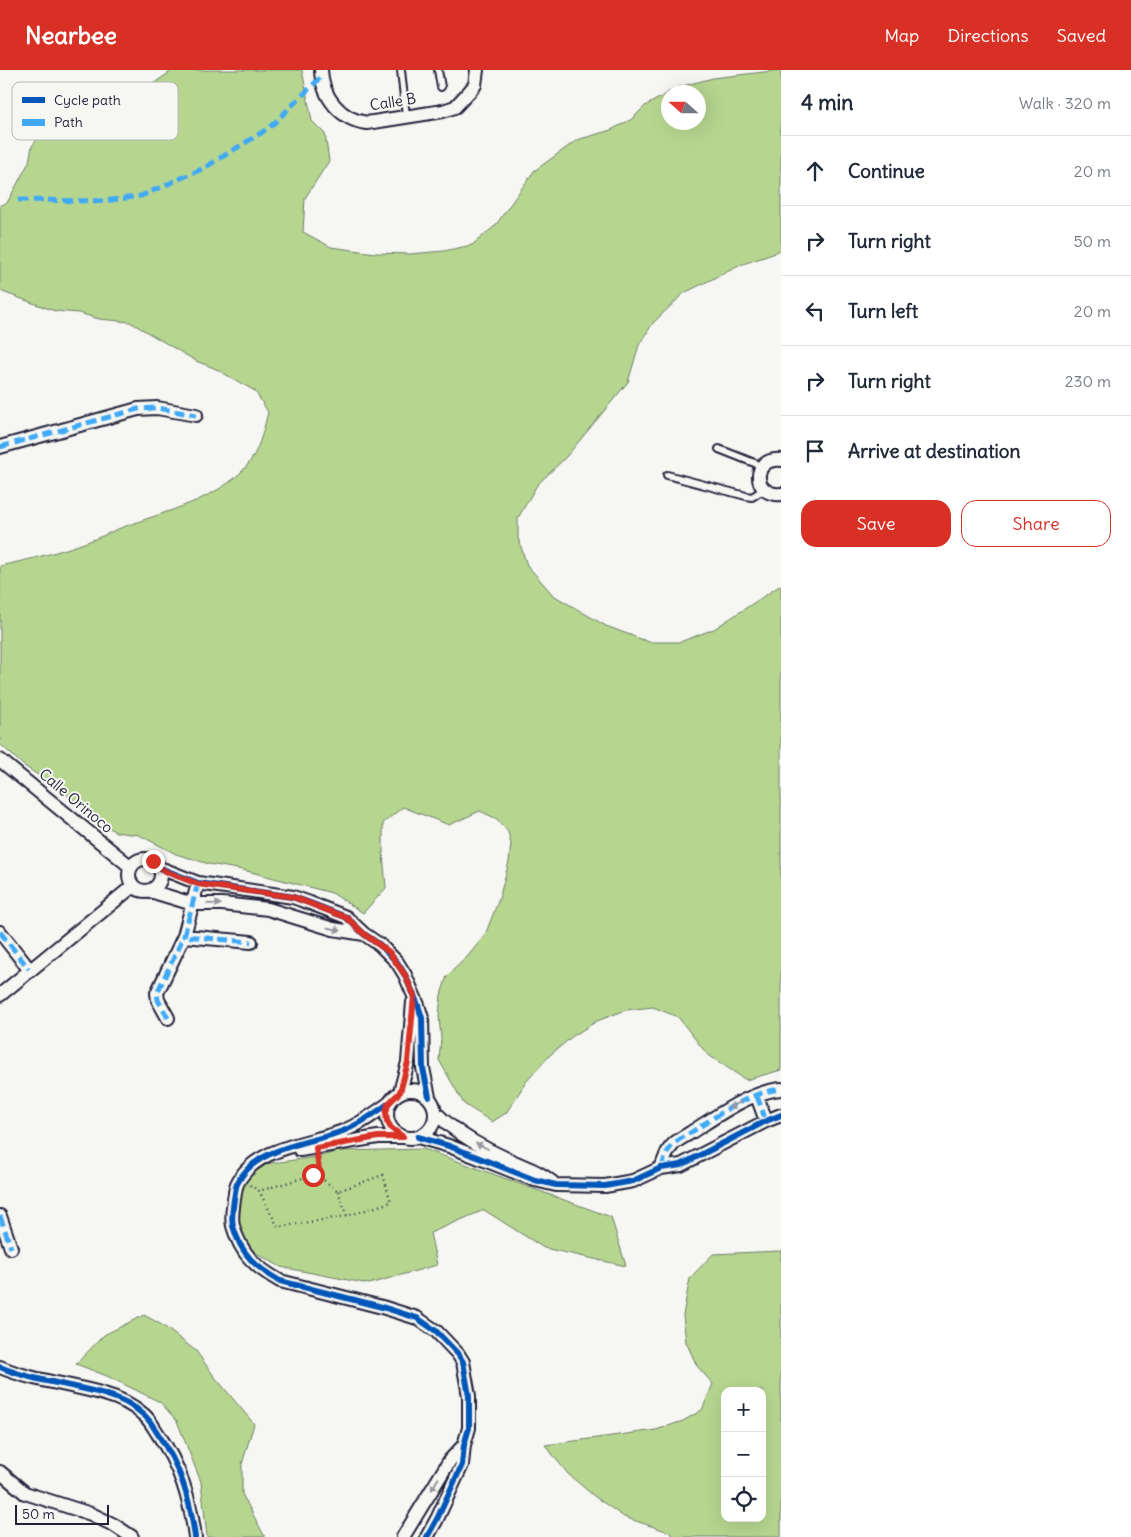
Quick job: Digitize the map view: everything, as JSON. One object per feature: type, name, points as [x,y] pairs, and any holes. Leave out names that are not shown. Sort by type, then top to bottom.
[{"type":"street","name":"Calle B","points":[[321,70],[321,77],[330,100],[342,113],[356,122],[368,123],[455,107],[475,84],[477,70]]},
{"type":"street","points":[[0,447],[138,409],[157,408],[196,415]]},
{"type":"street","points":[[781,460],[767,461],[762,466],[759,474],[763,490],[771,495],[781,494]]},
{"type":"street","name":"Calle Orinoco","points":[[0,760],[131,867]]},
{"type":"street","points":[[286,1149],[302,1150],[378,1137],[418,1137],[425,1134],[431,1128],[435,1112],[429,1097],[423,1060],[422,1018],[405,975],[385,948],[364,934],[346,917],[310,903],[284,896],[198,884],[160,868],[148,859],[138,860],[131,867],[129,875],[133,886],[141,890],[150,890],[193,904],[222,904],[260,908],[333,929],[364,934]]},
{"type":"street","points":[[150,890],[158,886],[160,882],[162,872],[160,868]]},
{"type":"street","points":[[168,1018],[158,1000],[157,993],[184,936],[198,884]]},
{"type":"street","points":[[0,995],[133,886]]},
{"type":"street","points":[[304,920],[308,919],[312,914],[310,903]]},
{"type":"street","points":[[0,932],[30,969]]},
{"type":"street","points":[[184,936],[251,942]]},
{"type":"street","points":[[414,996],[408,1062],[400,1092],[388,1104],[360,1123],[343,1131],[270,1153],[246,1171],[237,1185],[232,1222],[242,1250],[266,1274],[280,1281],[403,1313],[428,1324],[454,1348],[462,1362],[469,1396],[469,1428],[464,1445],[462,1465],[437,1519],[426,1537]]},
{"type":"street","points":[[662,1168],[671,1146],[730,1108],[756,1096],[781,1089]]},
{"type":"street","points":[[400,1092],[414,1090],[429,1097]]},
{"type":"street","points":[[756,1096],[766,1121]]},
{"type":"street","points":[[388,1104],[387,1121],[391,1128],[403,1137]]},
{"type":"street","points":[[435,1112],[450,1127],[468,1140],[538,1171],[556,1185]]},
{"type":"street","points":[[418,1137],[449,1146],[535,1180],[556,1185],[605,1186],[633,1181],[662,1168],[681,1165],[781,1115]]},
{"type":"street","points":[[0,1216],[11,1248]]},
{"type":"street","points":[[0,1367],[28,1376],[104,1394],[126,1402],[146,1416],[164,1442],[179,1472],[189,1500],[195,1537]]},
{"type":"street","points":[[418,1537],[405,1533],[450,1460],[464,1445]]},
{"type":"street","points":[[0,1472],[26,1493],[90,1514],[114,1525],[132,1537]]},
{"type":"lane","points":[[400,70],[406,116]]},
{"type":"lane","points":[[438,70],[441,87]]},
{"type":"lane","points":[[719,449],[762,466]]},
{"type":"lane","points":[[667,475],[746,496],[752,496],[763,490]]},
{"type":"path","points":[[316,1148],[320,1178]]},
{"type":"path","points":[[259,1191],[313,1175],[338,1191],[347,1216]]},
{"type":"path","points":[[241,1179],[259,1191],[278,1227],[347,1216],[391,1202],[383,1175],[338,1191]]},
{"type":"green space","points":[[173,70],[302,70],[312,121],[325,134],[329,161],[305,198],[303,232],[331,247],[375,253],[410,254],[444,251],[472,245],[495,226],[534,171],[577,140],[611,130],[632,119],[645,106],[661,97],[661,130],[706,130],[706,85],[687,85],[713,78],[781,70],[781,249],[773,254],[743,264],[684,293],[653,323],[639,345],[628,382],[566,457],[537,485],[518,518],[518,538],[527,565],[553,595],[606,626],[649,642],[680,642],[714,629],[781,585],[781,1070],[746,1080],[707,1054],[678,1017],[653,1007],[626,1010],[597,1021],[573,1036],[550,1055],[526,1082],[506,1113],[492,1122],[464,1104],[439,1060],[441,1039],[439,1016],[441,995],[447,976],[468,956],[485,935],[499,899],[509,862],[511,844],[508,832],[497,819],[480,811],[449,825],[403,807],[383,823],[386,888],[363,913],[332,893],[243,870],[209,864],[176,854],[139,835],[115,832],[70,797],[23,765],[0,744],[0,566],[83,543],[122,527],[173,510],[220,488],[234,479],[250,462],[260,442],[268,412],[255,391],[214,368],[196,361],[130,322],[99,319],[79,313],[55,311],[0,291],[0,205],[7,203],[29,162],[32,146],[37,140],[178,140],[178,82],[156,82]]},
{"type":"green space","points":[[424,1149],[611,1217],[626,1266],[544,1248],[484,1210],[430,1233],[437,1265],[369,1284],[281,1267],[247,1248],[237,1226],[238,1196],[248,1176],[264,1164],[317,1157],[339,1151]]},
{"type":"green space","points":[[781,1251],[781,1537],[675,1537],[669,1532],[624,1517],[594,1496],[568,1474],[545,1445],[656,1430],[683,1421],[702,1410],[713,1384],[697,1366],[686,1342],[683,1315],[690,1278],[713,1254]]},
{"type":"green space","points":[[144,1315],[162,1325],[196,1351],[254,1424],[242,1464],[242,1494],[265,1537],[207,1537],[201,1482],[177,1421],[160,1402],[107,1376],[76,1364],[104,1335]]},
{"type":"marked path","points":[[18,200],[104,201],[141,196],[204,168],[261,133],[272,125],[321,77]]},
{"type":"marked path","points":[[0,447],[138,409],[157,408],[196,415]]},
{"type":"marked path","points":[[198,883],[184,936],[251,942]]},
{"type":"marked path","points":[[0,932],[29,969]]},
{"type":"marked path","points":[[168,1018],[158,1000],[157,993],[184,936]]},
{"type":"marked path","points":[[661,1168],[669,1149],[680,1139],[722,1112],[745,1100],[769,1091],[781,1089]]},
{"type":"marked path","points":[[757,1096],[766,1121]]},
{"type":"marked path","points":[[0,1216],[11,1248]]},
{"type":"cycle path","points":[[160,868],[198,883],[293,897],[346,917],[364,934],[380,945],[397,962],[418,1005],[422,1018],[423,1068],[429,1097]]},
{"type":"cycle path","points":[[388,1104],[349,1129],[284,1148],[256,1162],[245,1172],[237,1184],[232,1223],[236,1236],[250,1259],[271,1276],[280,1281],[417,1318],[436,1331],[463,1362],[469,1396],[469,1428],[464,1445],[462,1465],[427,1537]]},
{"type":"cycle path","points":[[418,1137],[449,1146],[535,1180],[556,1185],[605,1186],[633,1181],[661,1168],[681,1165],[781,1115]]},
{"type":"cycle path","points":[[0,1367],[25,1376],[110,1396],[130,1405],[144,1415],[166,1446],[178,1470],[187,1496],[195,1537]]},
{"type":"route","points":[[153,861],[167,872],[198,884],[293,897],[346,917],[364,934],[389,952],[405,975],[414,996],[408,1062],[400,1092],[388,1104],[386,1113],[387,1121],[391,1128],[396,1134],[403,1137],[378,1137],[316,1148],[320,1178],[313,1175]]}]
